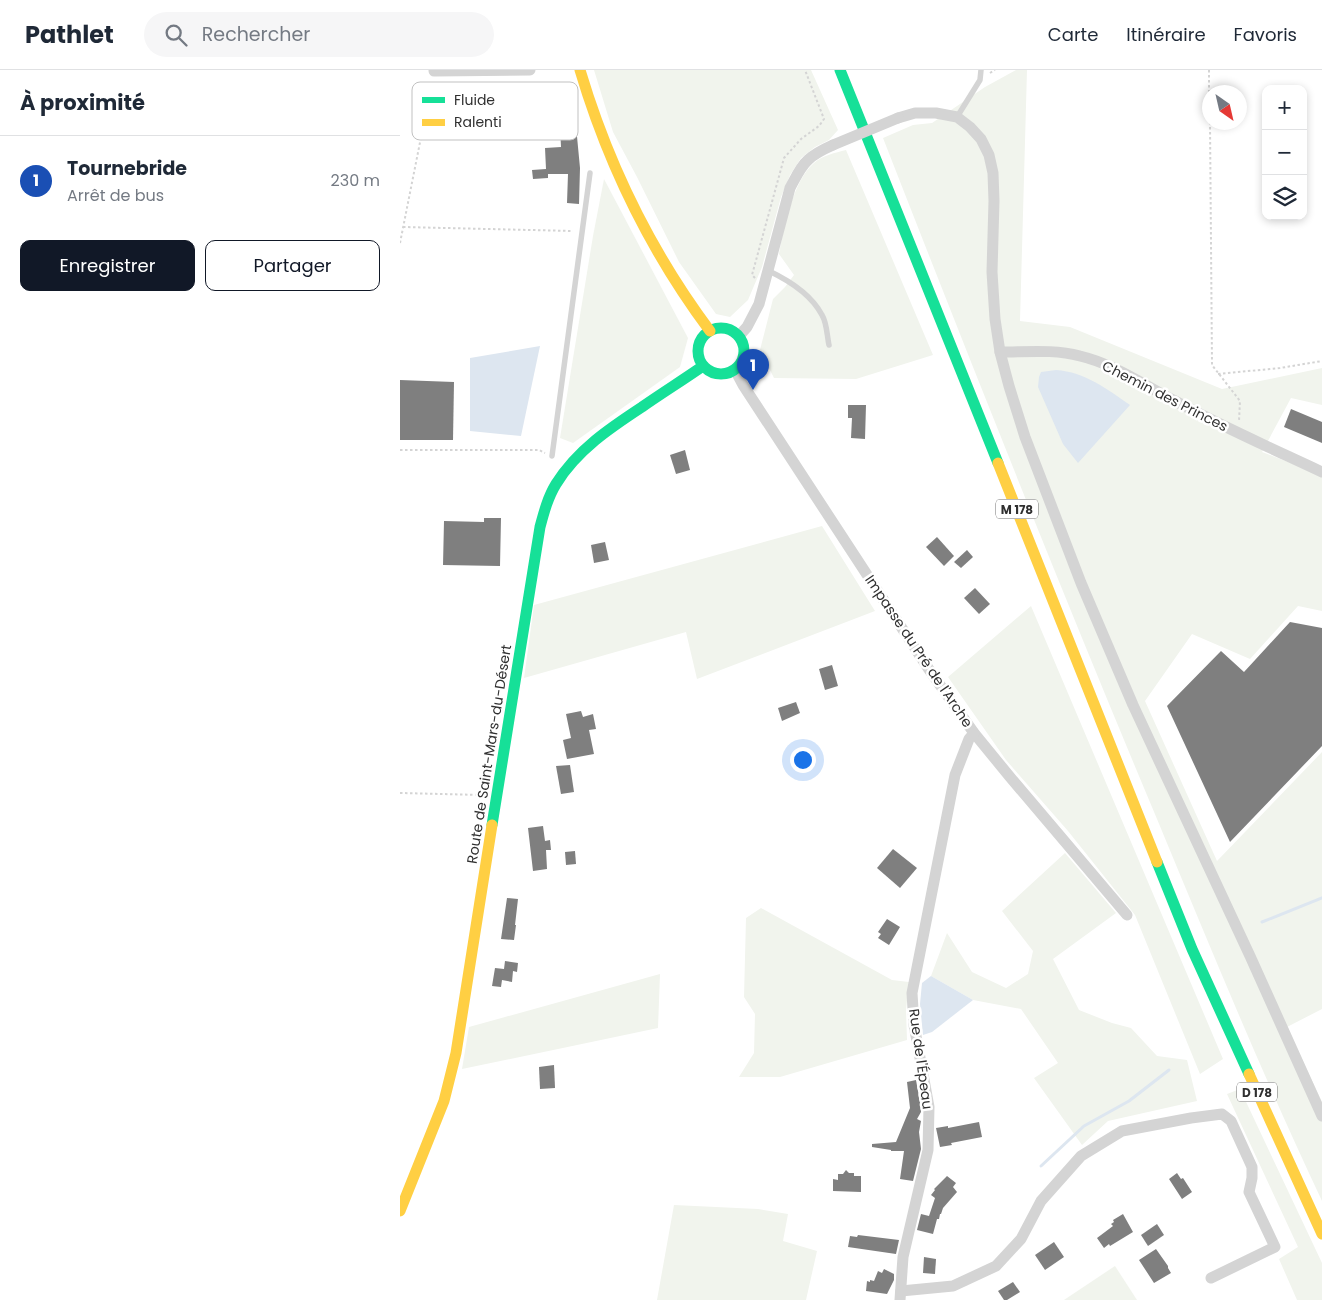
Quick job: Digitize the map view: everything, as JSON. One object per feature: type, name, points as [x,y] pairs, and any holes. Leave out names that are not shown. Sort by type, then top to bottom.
[{"type":"main road","points":[[580,70],[590,106],[625,192],[650,238],[710,331]]},
{"type":"main road","name":"M 178","points":[[840,70],[1192,949]]},
{"type":"main road","points":[[717,328],[725,328],[739,336],[744,350],[743,358],[735,370],[722,374],[715,373],[703,366],[699,359],[699,343],[710,331],[717,328]]},
{"type":"main road","name":"Route de Saint-Mars-du-Désert","points":[[400,1211],[444,1101],[462,1026],[540,527],[545,506],[556,484],[570,464],[587,446],[703,366]]},
{"type":"main road","name":"D 178","points":[[1192,949],[1322,1234]]},
{"type":"street","points":[[434,71],[530,70]]},
{"type":"street","points":[[739,336],[747,327],[759,304],[790,188],[807,160],[833,145],[898,118],[915,114],[957,117],[970,126],[981,139],[989,155],[993,173],[992,272],[995,319],[1000,352],[1025,437],[1081,583],[1132,705],[1246,947],[1322,1116]]},
{"type":"street","name":"Chemin des Princes","points":[[1000,352],[1049,351],[1096,360],[1116,368],[1239,434],[1322,472]]},
{"type":"street","name":"Impasse du Pré de l'Arche","points":[[735,370],[928,668],[974,733],[1010,778],[1128,915]]},
{"type":"street","name":"Rue de l'Épeau","points":[[900,1295],[903,1257],[928,1150],[929,1106],[914,1026],[912,993],[955,775],[969,739],[974,733]]},
{"type":"street","points":[[900,1295],[953,1286],[996,1266],[1021,1240],[1041,1201],[1081,1156],[1122,1131],[1222,1114],[1231,1121],[1252,1167],[1249,1192],[1274,1247],[1210,1278]]},
{"type":"lane","points":[[957,117],[980,80],[981,70]]},
{"type":"lane","points":[[552,456],[590,173]]},
{"type":"lane","points":[[769,271],[786,279],[811,299],[823,316],[829,345]]},
{"type":"path","points":[[805,70],[824,119]]},
{"type":"path","points":[[1209,70],[1209,85]]},
{"type":"path","points":[[1210,130],[1212,365],[1240,401],[1239,434]]},
{"type":"path","points":[[400,243],[420,140]]},
{"type":"path","points":[[403,227],[582,232]]},
{"type":"path","points":[[1218,374],[1280,368],[1322,361]]},
{"type":"path","points":[[400,450],[539,450],[552,456]]},
{"type":"path","points":[[400,794],[498,795]]},
{"type":"shaded area","points":[[594,70],[811,70],[838,130],[829,140],[815,147],[801,158],[790,175],[781,197],[762,267],[748,300],[730,317],[716,314],[679,262],[613,132]]},
{"type":"shaded area","points":[[1016,70],[1027,70],[1020,321],[1070,327],[1222,389],[1322,368],[1322,405],[1291,398],[1262,452],[1322,475],[1322,611],[1298,606],[1250,659],[1192,634],[1145,701],[1217,861],[1322,752],[1322,1009],[1287,1027],[1322,1102],[1322,1201],[1237,1011],[1122,734],[1018,479],[883,138],[913,125],[932,123],[985,87]]},
{"type":"shaded area","points":[[846,150],[933,355],[856,379],[774,378],[760,350],[773,299],[794,275],[779,254],[790,205],[800,181],[814,163],[825,156]]},
{"type":"shaded area","points":[[604,179],[688,338],[680,367],[573,443],[560,438]]},
{"type":"shaded area","points":[[540,346],[521,436],[470,431],[470,358]]},
{"type":"shaded area","points":[[1067,371],[1086,378],[1104,387],[1130,405],[1078,463],[1063,444],[1038,387],[1041,372]]},
{"type":"shaded area","points":[[822,526],[875,611],[697,679],[686,632],[524,678],[534,605]]},
{"type":"shaded area","points":[[1031,606],[1223,1059],[1200,1074],[1135,915],[1068,831],[1006,760],[948,677]]},
{"type":"shaded area","points":[[1065,853],[1116,913],[1053,959],[1079,1010],[1131,1028],[1157,1056],[1187,1060],[1197,1101],[1108,1121],[1082,1145],[1034,1078],[1058,1063],[1021,1009],[973,1000],[931,976],[947,933],[972,972],[1006,988],[1028,974],[1033,951],[1002,911]]},
{"type":"shaded area","points":[[761,908],[892,980],[909,982],[906,1010],[907,1040],[780,1077],[739,1077],[754,1053],[755,1014],[744,997],[746,918]]},
{"type":"shaded area","points":[[660,974],[658,1028],[462,1069],[469,1027]]},
{"type":"shaded area","points":[[931,976],[973,1000],[932,1032],[923,1035],[920,1004],[922,983]]},
{"type":"shaded area","points":[[1240,1089],[1322,1263],[1322,1300],[1297,1300],[1279,1259],[1298,1247],[1227,1094]]},
{"type":"shaded area","points":[[674,1205],[758,1209],[788,1214],[783,1241],[817,1251],[806,1300],[657,1300]]},
{"type":"shaded area","points":[[1115,1266],[1137,1300],[1064,1300]]},
{"type":"building","points":[[561,140],[577,140],[580,168],[579,204],[567,203],[568,174],[548,174],[548,178],[533,179],[532,170],[546,169],[545,148],[561,147]]},
{"type":"building","points":[[400,380],[454,382],[453,440],[400,440]]},
{"type":"building","points":[[848,405],[866,405],[865,439],[851,438],[852,418],[848,418]]},
{"type":"building","points":[[1291,409],[1322,422],[1322,443],[1284,427]]},
{"type":"building","points":[[685,450],[690,470],[676,474],[670,455]]},
{"type":"building","points":[[484,518],[501,518],[500,566],[443,565],[444,521],[484,522]]},
{"type":"building","points":[[937,537],[954,556],[944,566],[926,547]]},
{"type":"building","points":[[605,542],[609,560],[594,563],[591,545]]},
{"type":"building","points":[[967,550],[973,557],[961,568],[954,562]]},
{"type":"building","points":[[975,588],[990,604],[979,614],[964,598]]},
{"type":"building","points":[[1290,622],[1322,628],[1322,746],[1230,842],[1167,706],[1221,651],[1244,672]]},
{"type":"building","points":[[832,665],[838,686],[825,690],[819,669]]},
{"type":"building","points":[[796,702],[800,713],[782,721],[778,708]]},
{"type":"building","points":[[581,711],[583,717],[593,714],[596,729],[589,730],[594,754],[567,759],[563,740],[571,738],[566,714]]},
{"type":"building","points":[[570,765],[574,792],[561,794],[556,766]]},
{"type":"building","points":[[543,826],[545,841],[550,840],[551,850],[546,850],[547,869],[533,871],[528,828]]},
{"type":"building","points":[[893,849],[917,868],[900,888],[877,868]]},
{"type":"building","points":[[575,851],[576,864],[566,865],[565,852]]},
{"type":"building","points":[[507,898],[518,899],[514,940],[501,939]]},
{"type":"building","points":[[887,919],[900,927],[889,945],[878,938],[881,934],[878,932]]},
{"type":"building","points":[[505,961],[518,963],[517,972],[513,971],[512,982],[502,980],[501,987],[492,986],[495,968],[504,969]]},
{"type":"building","points":[[554,1065],[555,1088],[540,1089],[539,1067]]},
{"type":"building","points":[[916,1080],[921,1108],[917,1119],[921,1121],[919,1132],[921,1149],[913,1181],[900,1179],[904,1151],[891,1151],[872,1147],[872,1144],[896,1142],[910,1108],[907,1082]]},
{"type":"building","points":[[979,1122],[982,1137],[940,1147],[936,1128],[948,1126],[948,1128]]},
{"type":"building","points":[[846,1170],[849,1173],[854,1173],[854,1176],[861,1176],[861,1192],[833,1191],[833,1179],[838,1180],[838,1174],[843,1174]]},
{"type":"building","points":[[1177,1173],[1181,1179],[1183,1178],[1192,1192],[1182,1199],[1169,1179]]},
{"type":"building","points":[[947,1176],[956,1183],[953,1187],[957,1192],[943,1208],[939,1219],[937,1219],[933,1234],[917,1230],[921,1214],[929,1216],[935,1198],[931,1195],[934,1189]]},
{"type":"building","points":[[1123,1214],[1133,1232],[1104,1248],[1097,1238],[1113,1226],[1111,1224],[1114,1222],[1113,1220]]},
{"type":"building","points":[[1157,1224],[1164,1235],[1148,1246],[1141,1235]]},
{"type":"building","points":[[858,1235],[899,1240],[896,1254],[848,1247],[850,1236],[857,1237]]},
{"type":"building","points":[[1054,1242],[1064,1257],[1045,1270],[1035,1255]]},
{"type":"building","points":[[1156,1249],[1171,1273],[1154,1283],[1139,1260]]},
{"type":"building","points":[[924,1257],[936,1259],[935,1274],[923,1273]]},
{"type":"building","points":[[884,1269],[894,1274],[894,1280],[887,1294],[866,1291],[867,1281],[874,1281],[878,1271],[882,1273]]},
{"type":"building","points":[[1013,1282],[1020,1292],[1004,1300],[998,1291]]},
{"type":"waterway","points":[[1262,922],[1322,898]]},
{"type":"waterway","points":[[1041,1166],[1084,1126],[1129,1101],[1169,1070]]},
{"type":"traffic: fast","points":[[840,70],[998,463]]},
{"type":"traffic: fast","points":[[721,328],[734,332],[740,338],[744,351],[740,364],[734,370],[721,374],[708,370],[702,364],[698,351],[702,338],[708,332],[721,328]]},
{"type":"traffic: fast","points":[[492,825],[540,527],[551,494],[564,472],[584,450],[618,423],[703,366]]},
{"type":"traffic: fast","points":[[1157,862],[1192,949],[1249,1074]]},
{"type":"traffic: slow","points":[[580,70],[604,139],[633,206],[669,270],[710,331]]},
{"type":"traffic: slow","points":[[998,463],[1157,862]]},
{"type":"traffic: slow","points":[[400,1211],[444,1101],[456,1053],[492,825]]},
{"type":"traffic: slow","points":[[1249,1074],[1322,1234]]},
{"type":"place","name":"Tournebride","points":[[753,390]]}]
